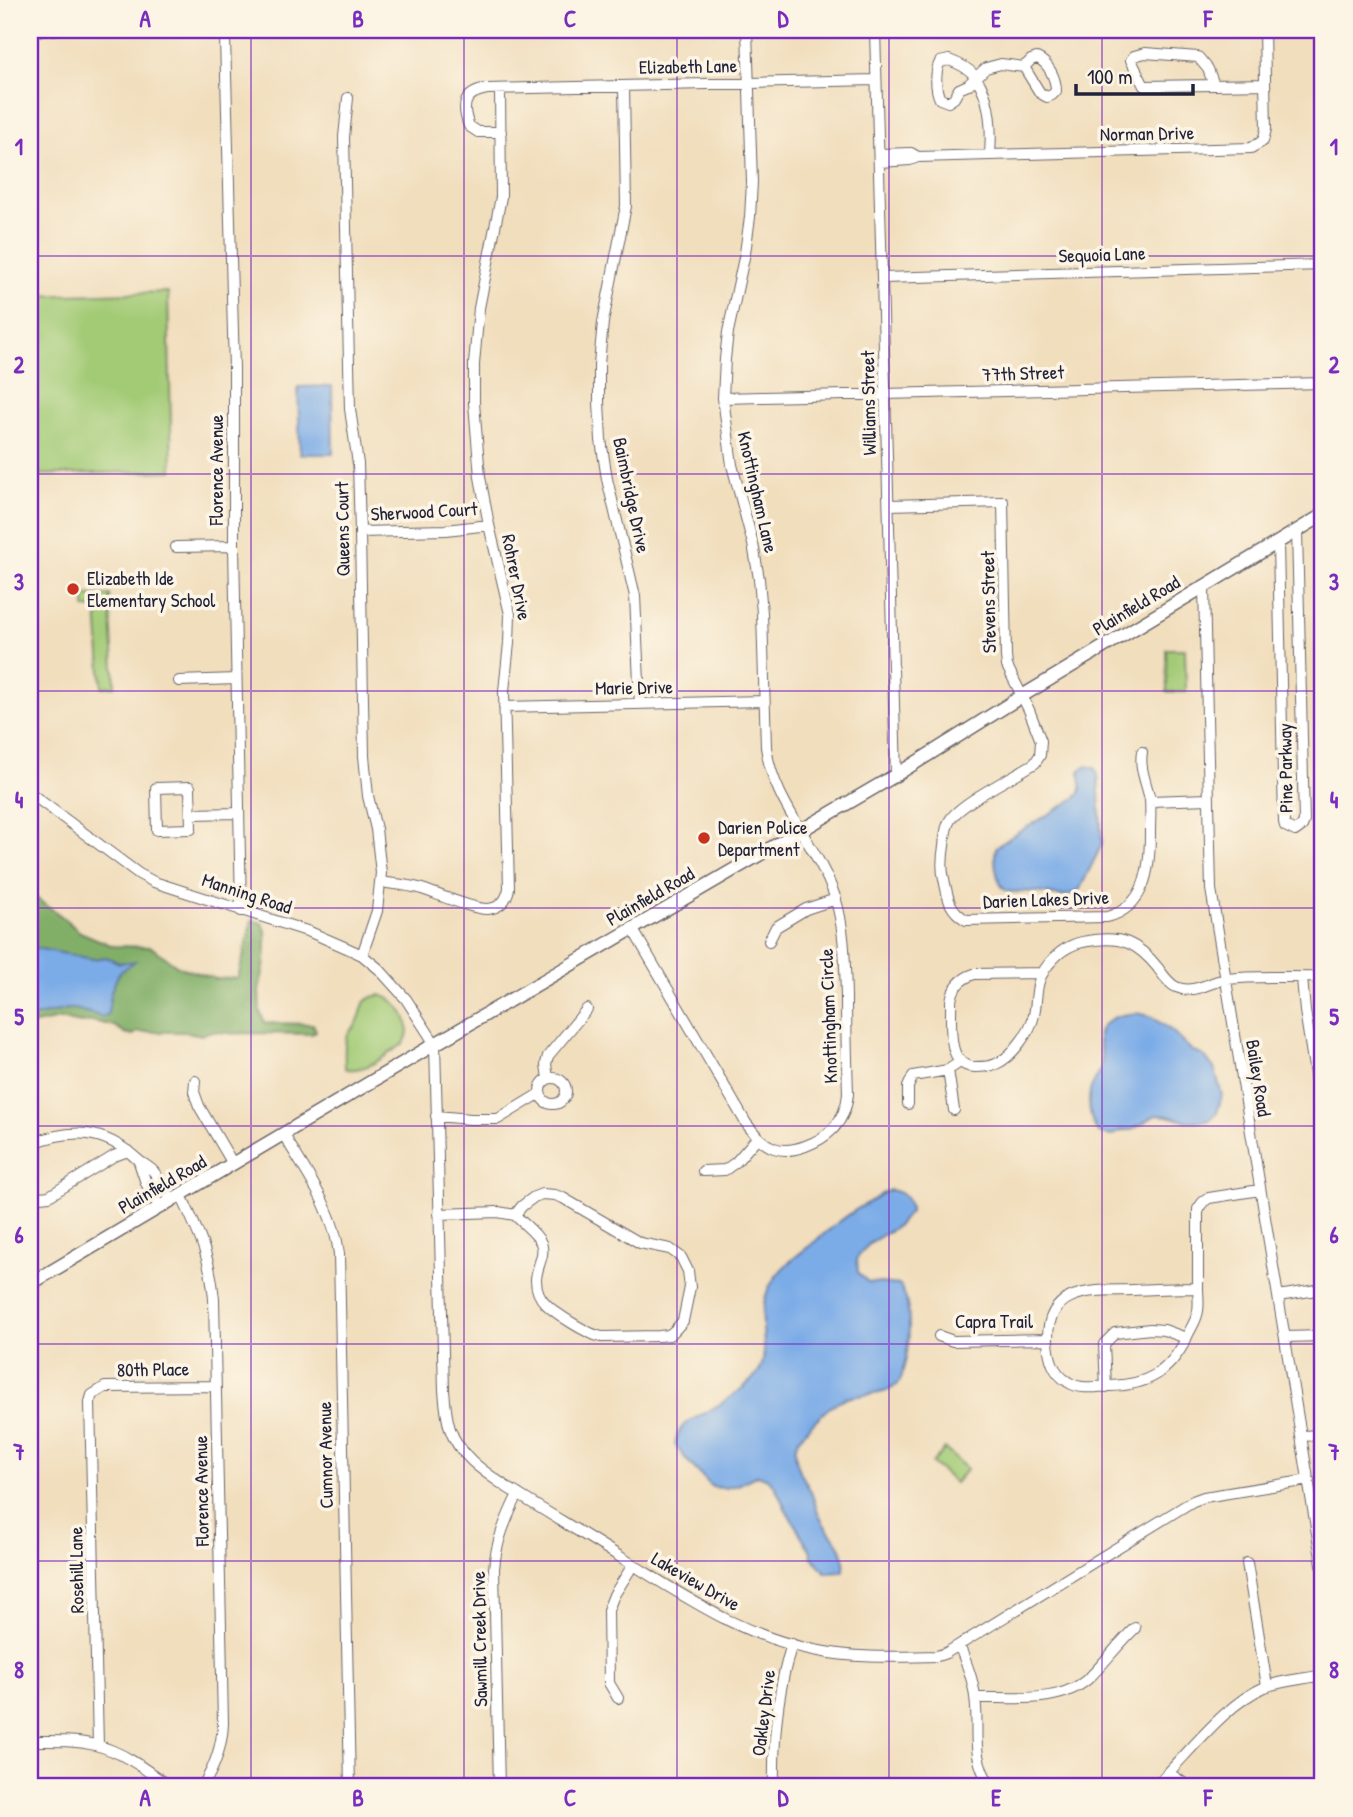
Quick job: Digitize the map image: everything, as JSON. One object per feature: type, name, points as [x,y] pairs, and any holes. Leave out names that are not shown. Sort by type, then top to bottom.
[{"type":"main road","name":"Plainfield Road","points":[[30,1284],[896,775],[1323,515]]},
{"type":"street","points":[[30,31],[55,30]]},
{"type":"street","name":"Florence Avenue","points":[[222,30],[225,38],[233,327],[233,546],[241,911]]},
{"type":"street","name":"Knottingham Lane","points":[[747,30],[752,180],[750,217],[728,332],[723,398],[732,465],[753,544],[759,579],[769,766],[776,785],[801,830]]},
{"type":"street","name":"Williams Street","points":[[875,30],[896,775]]},
{"type":"street","name":"Norman Drive","points":[[880,158],[911,153],[918,157],[1251,148],[1263,141],[1266,129],[1264,30]]},
{"type":"street","points":[[1214,85],[1208,69],[1198,57],[1145,53],[1134,56],[1131,60],[1144,86],[1214,85],[1265,84]]},
{"type":"street","points":[[990,154],[991,131],[986,100],[976,78],[971,72],[949,60],[940,62],[936,68],[937,94],[940,99],[948,102],[959,89],[968,85],[976,78],[986,68],[1001,64],[1024,67]]},
{"type":"street","name":"Elizabeth Lane","points":[[500,90],[876,80]]},
{"type":"street","name":"Baimbridge Drive","points":[[624,86],[626,206],[603,322],[599,402],[607,479],[635,596],[640,704]]},
{"type":"street","points":[[500,90],[475,92],[468,98],[465,108],[469,126],[478,132],[501,132]]},
{"type":"street","name":"Rohrer Drive","points":[[380,883],[418,888],[484,909],[497,907],[505,899],[509,888],[504,691],[510,614],[480,477],[474,364],[482,290],[501,197],[500,90]]},
{"type":"street","name":"Queens Court","points":[[348,98],[344,137],[350,410],[358,464],[364,756],[368,796],[376,829],[380,883],[374,923],[362,955]]},
{"type":"street","name":"Sequoia Lane","points":[[883,278],[1323,265]]},
{"type":"street","name":"77th Street","points":[[723,398],[1323,383]]},
{"type":"street","name":"Stevens Street","points":[[889,505],[1003,502],[1006,656],[1007,666],[1022,696]]},
{"type":"street","name":"Sherwood Court","points":[[360,532],[446,530],[489,525]]},
{"type":"street","name":"Pine Parkway","points":[[1278,544],[1284,822],[1285,826],[1295,831],[1304,821],[1297,531]]},
{"type":"street","points":[[176,547],[233,546]]},
{"type":"street","name":"Bailey Road","points":[[1204,587],[1211,889],[1323,1570]]},
{"type":"street","points":[[179,681],[236,679]]},
{"type":"street","name":"Darien Lakes Drive","points":[[1022,696],[1041,741],[1039,759],[957,812],[947,828],[942,861],[943,874],[950,905],[957,914],[966,919],[1107,917],[1119,914],[1131,905],[1147,874],[1150,861],[1150,800],[1140,760],[1142,752]]},
{"type":"street","points":[[1281,697],[1301,697]]},
{"type":"street","name":"Marie Drive","points":[[505,707],[764,701]]},
{"type":"street","points":[[190,787],[191,814],[191,829],[157,830],[156,788],[190,787]]},
{"type":"street","name":"Manning Road","points":[[30,793],[139,874],[154,882],[310,932],[362,955],[400,991],[435,1044]]},
{"type":"street","points":[[1150,800],[1209,799]]},
{"type":"street","points":[[191,814],[239,813]]},
{"type":"street","name":"Knottingham Circle","points":[[757,1138],[779,1150],[799,1149],[833,1129],[845,1108],[848,1094],[842,926],[836,899],[820,862],[801,830]]},
{"type":"street","points":[[769,941],[776,927],[806,909],[836,899]]},
{"type":"street","points":[[632,928],[757,1138],[736,1162],[725,1170],[703,1171]]},
{"type":"street","points":[[1042,973],[974,974],[958,984],[952,993],[951,1001],[953,1050],[960,1062],[970,1067],[988,1067],[1003,1061],[1032,1023],[1042,973],[1056,956],[1072,946],[1088,941],[1123,941],[1138,948],[1167,980],[1176,987],[1191,990],[1225,979],[1323,977]]},
{"type":"street","points":[[1302,978],[1323,1124]]},
{"type":"street","points":[[548,1079],[548,1056],[587,1009]]},
{"type":"street","name":"Lakeview Drive","points":[[435,1044],[444,1391],[450,1430],[475,1464],[518,1494],[718,1617],[761,1635],[825,1652],[877,1657],[937,1656],[1193,1501],[1203,1497],[1308,1480]]},
{"type":"street","points":[[908,1104],[908,1087],[912,1076],[948,1070],[960,1062]]},
{"type":"street","points":[[948,1070],[954,1110]]},
{"type":"street","points":[[548,1079],[557,1079],[564,1084],[564,1100],[557,1104],[544,1102],[539,1094],[541,1085],[548,1079]]},
{"type":"street","points":[[195,1081],[194,1092],[199,1106],[233,1164]]},
{"type":"street","points":[[436,1116],[498,1119],[539,1094]]},
{"type":"street","name":"Florence Avenue","points":[[30,1144],[61,1135],[86,1133],[111,1140],[153,1170],[176,1198],[204,1247],[214,1299],[223,1723],[218,1755],[202,1787]]},
{"type":"street","name":"Cumnor Avenue","points":[[284,1135],[329,1214],[335,1231],[338,1254],[350,1787]]},
{"type":"street","points":[[30,1192],[40,1197],[49,1196],[114,1156],[128,1151]]},
{"type":"street","points":[[139,1162],[146,1183],[160,1208]]},
{"type":"street","points":[[1198,1289],[1080,1292],[1067,1298],[1056,1308],[1048,1339],[1056,1371],[1068,1382],[1079,1387],[1106,1387],[1143,1382],[1169,1365],[1178,1354],[1198,1313],[1198,1289],[1198,1209],[1209,1198],[1260,1190]]},
{"type":"street","points":[[439,1214],[498,1212],[515,1215],[536,1236],[542,1247],[536,1280],[540,1296],[547,1305],[584,1330],[602,1337],[659,1336],[669,1335],[683,1321],[689,1277],[685,1264],[676,1252],[640,1244],[555,1195],[541,1194],[534,1197],[515,1215]]},
{"type":"street","points":[[1278,1296],[1323,1289]]},
{"type":"street","points":[[1106,1387],[1104,1344],[1115,1333],[1164,1330],[1186,1339]]},
{"type":"street","name":"Capra Trail","points":[[939,1336],[953,1341],[1048,1339]]},
{"type":"street","points":[[1285,1337],[1323,1336]]},
{"type":"street","name":"80th Place","points":[[92,1395],[105,1387],[216,1386]]},
{"type":"street","name":"Rosehill Lane","points":[[92,1395],[90,1402],[98,1745]]},
{"type":"street","points":[[1301,1436],[1323,1435]]},
{"type":"street","name":"Sawmill Creek Drive","points":[[499,1787],[494,1569],[498,1539],[518,1494]]},
{"type":"street","points":[[1247,1563],[1267,1686]]},
{"type":"street","points":[[618,1698],[609,1683],[608,1610],[633,1565]]},
{"type":"street","points":[[976,1698],[1042,1697],[1069,1690],[1089,1678],[1135,1628]]},
{"type":"street","name":"Oakley Drive","points":[[774,1787],[777,1709],[792,1644]]},
{"type":"street","points":[[959,1645],[976,1698],[978,1760],[991,1787]]},
{"type":"street","points":[[1154,1787],[1230,1709],[1246,1697],[1267,1686],[1323,1675]]},
{"type":"street","points":[[30,1741],[98,1745],[128,1759],[170,1787]]},
{"type":"street","points":[[1169,1773],[1189,1787]]},
{"type":"street","points":[[146,1787],[154,1776]]},
{"type":"green space","points":[[168,292],[172,471],[30,475],[30,296]]},
{"type":"green space","points":[[110,595],[115,686],[102,687],[97,609],[85,608],[85,596]]},
{"type":"green space","points":[[1166,649],[1185,649],[1186,692],[1167,692]]},
{"type":"green space","points":[[30,894],[80,932],[113,946],[151,947],[179,967],[216,979],[238,978],[252,920],[262,923],[266,933],[266,948],[259,990],[260,1012],[265,1023],[313,1024],[316,1031],[312,1034],[216,1032],[202,1035],[186,1032],[138,1032],[133,1035],[114,1026],[93,1021],[81,1023],[60,1019],[30,1025]]},
{"type":"green space","points":[[380,995],[394,1002],[404,1014],[408,1028],[404,1043],[370,1065],[347,1069],[346,1037],[357,1023],[365,1001]]},
{"type":"green space","points":[[945,1449],[967,1469],[955,1483],[932,1463]]},
{"type":"water","points":[[332,386],[333,454],[300,454],[298,387]]},
{"type":"water","points":[[1085,766],[1095,768],[1098,775],[1102,844],[1080,889],[1064,896],[1005,890],[998,879],[996,847],[1077,797],[1081,787],[1080,770]]},
{"type":"water","points":[[30,947],[93,959],[106,957],[120,963],[135,961],[119,973],[111,991],[108,1014],[103,1017],[68,1009],[30,1018]]},
{"type":"water","points":[[1138,1013],[1152,1017],[1172,1031],[1191,1050],[1204,1056],[1214,1068],[1222,1095],[1217,1113],[1208,1121],[1185,1121],[1156,1115],[1132,1130],[1123,1130],[1111,1136],[1098,1133],[1089,1102],[1090,1091],[1102,1062],[1100,1030],[1112,1019]]},
{"type":"water","points":[[890,1190],[905,1197],[910,1212],[897,1226],[870,1243],[857,1260],[858,1273],[868,1282],[900,1285],[904,1294],[909,1327],[901,1379],[887,1391],[839,1401],[818,1418],[796,1445],[800,1472],[820,1517],[843,1555],[844,1570],[826,1573],[812,1557],[775,1486],[768,1479],[757,1475],[738,1485],[712,1487],[675,1445],[685,1424],[735,1394],[760,1370],[764,1357],[764,1303],[769,1288],[781,1270],[841,1221]]},
{"type":"place","name":"Elizabeth Ide Elementary School","points":[[73,589]]},
{"type":"place","name":"Darien Police Department","points":[[704,838]]}]
